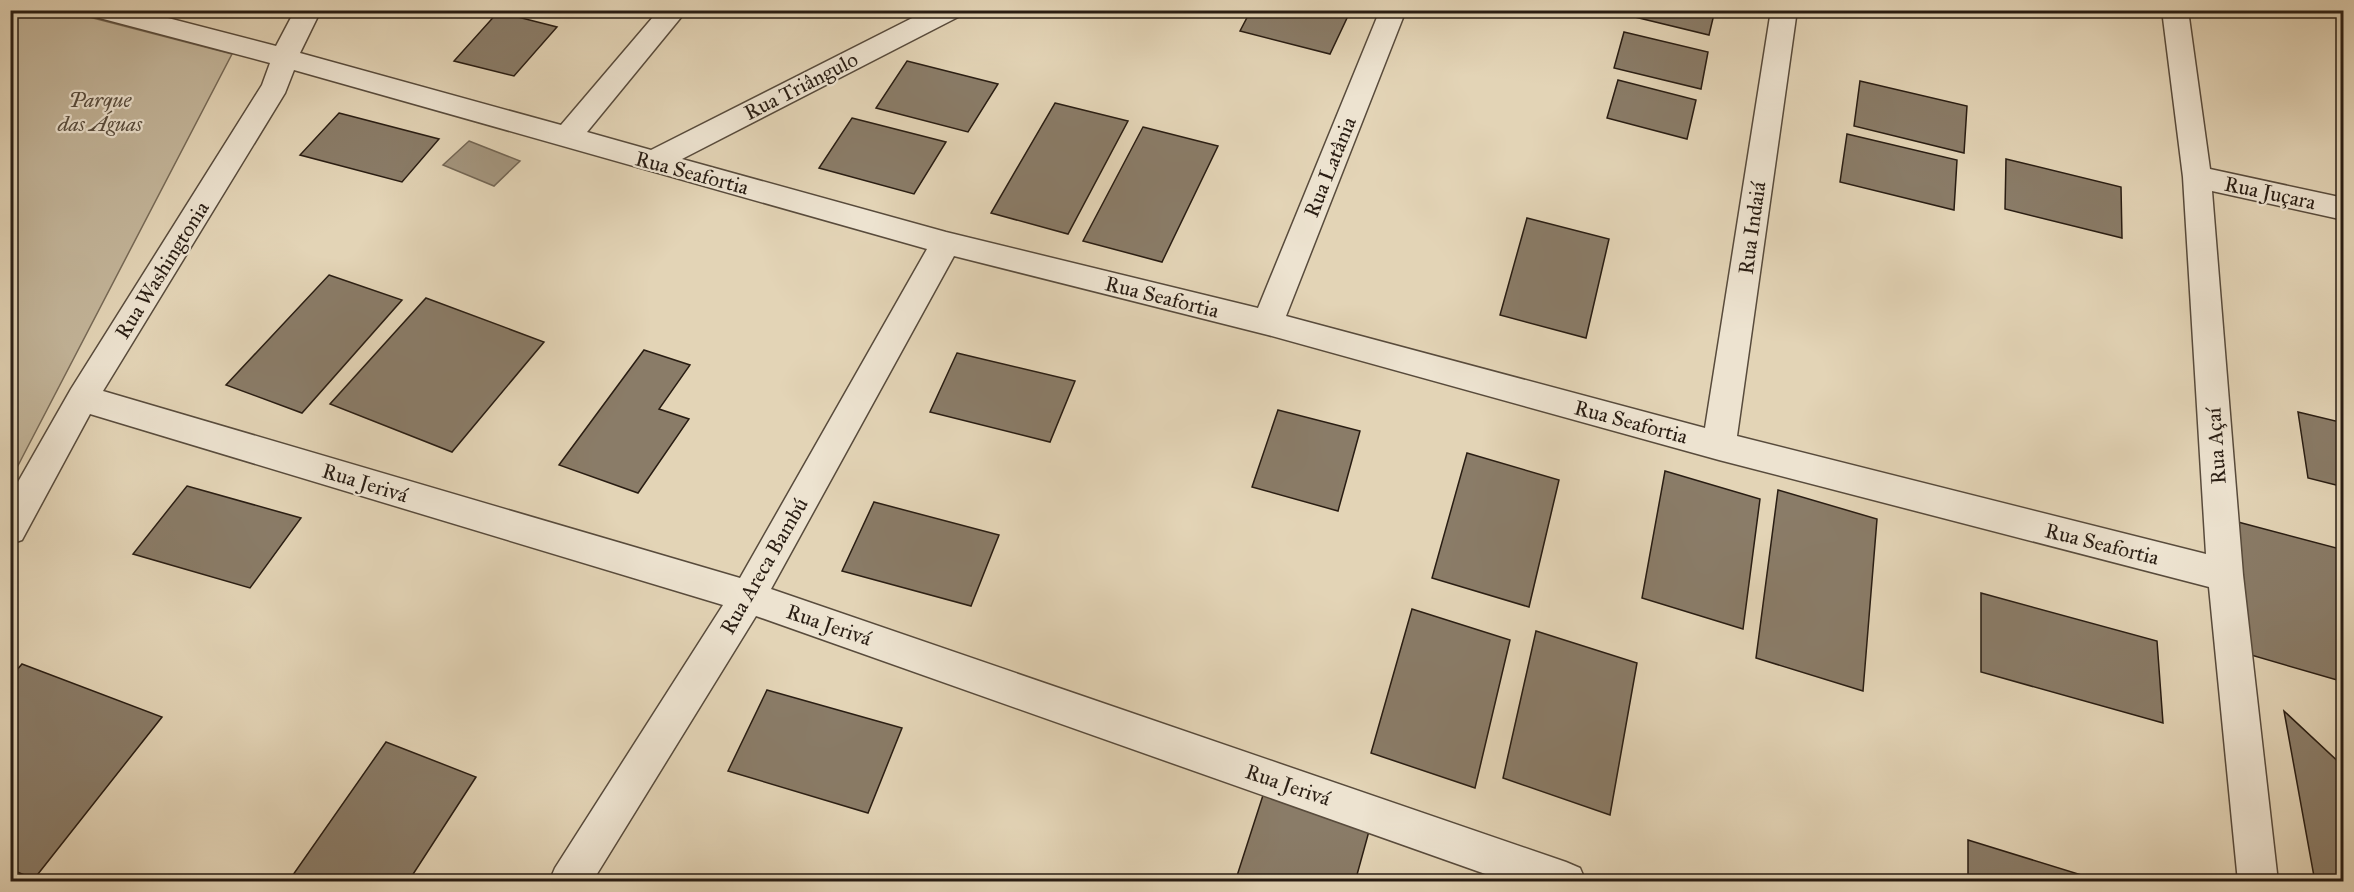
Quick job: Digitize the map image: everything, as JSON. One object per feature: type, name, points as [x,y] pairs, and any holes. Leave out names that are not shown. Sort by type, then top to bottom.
[{"type":"street","name":"Rua Seafortia","points":[[101,10],[286,58],[946,243],[1268,323],[1719,446],[2225,575]]},
{"type":"street","name":"Rua Washingtonia","points":[[10,529],[82,398],[275,86],[292,38],[308,10]]},
{"type":"street","points":[[566,138],[674,10]]},
{"type":"street","name":"Rua Triângulo","points":[[651,162],[951,10]]},
{"type":"street","name":"Rua Latânia","points":[[1268,323],[1393,10]]},
{"type":"street","name":"Rua Indaiá","points":[[1719,446],[1784,10]]},
{"type":"street","name":"Rua Açaí","points":[[2175,10],[2197,177],[2225,575],[2258,882]]},
{"type":"street","name":"Rua Juçara","points":[[2197,177],[2343,209]]},
{"type":"street","name":"Rua Areca Bambú","points":[[569,882],[748,597],[946,243]]},
{"type":"street","name":"Rua Jerivá","points":[[82,398],[748,597],[1566,882]]},
{"type":"green space","name":"Parque das Águas","points":[[11,10],[66,11],[232,54],[11,479]]},
{"type":"shaded area","points":[[469,141],[520,161],[494,186],[443,165]]},
{"type":"building","points":[[1251,10],[1326,10],[1348,16],[1330,54],[1240,31]]},
{"type":"building","points":[[1606,10],[1715,10],[1709,35]]},
{"type":"building","points":[[498,12],[557,27],[514,76],[454,61]]},
{"type":"building","points":[[1624,32],[1708,52],[1701,89],[1614,68]]},
{"type":"building","points":[[907,61],[998,84],[968,132],[876,108]]},
{"type":"building","points":[[1618,80],[1696,100],[1687,139],[1607,118]]},
{"type":"building","points":[[1860,81],[1967,106],[1964,153],[1854,126]]},
{"type":"building","points":[[1055,103],[1128,121],[1068,234],[991,213]]},
{"type":"building","points":[[339,113],[439,139],[402,182],[300,155]]},
{"type":"building","points":[[852,118],[946,142],[914,194],[819,168]]},
{"type":"building","points":[[1143,127],[1218,146],[1162,262],[1083,241]]},
{"type":"building","points":[[1847,134],[1957,160],[1954,210],[1840,182]]},
{"type":"building","points":[[2006,159],[2121,187],[2122,238],[2005,209]]},
{"type":"building","points":[[1527,218],[1609,239],[1586,338],[1500,315]]},
{"type":"building","points":[[329,275],[402,300],[302,413],[226,385]]},
{"type":"building","points":[[426,298],[544,342],[452,452],[330,404]]},
{"type":"building","points":[[644,350],[690,365],[659,409],[689,419],[638,493],[559,465]]},
{"type":"building","points":[[957,353],[1075,381],[1050,442],[930,412]]},
{"type":"building","points":[[1278,410],[1360,431],[1338,511],[1252,487]]},
{"type":"building","points":[[2298,412],[2344,423],[2344,487],[2308,478]]},
{"type":"building","points":[[1467,453],[1559,480],[1529,607],[1432,578]]},
{"type":"building","points":[[1665,471],[1760,499],[1743,629],[1642,598]]},
{"type":"building","points":[[187,486],[301,518],[250,588],[133,554]]},
{"type":"building","points":[[1778,490],[1877,519],[1863,691],[1756,658]]},
{"type":"building","points":[[874,502],[999,535],[971,606],[842,571]]},
{"type":"building","points":[[2238,522],[2344,550],[2344,682],[2251,655]]},
{"type":"building","points":[[1981,593],[2157,641],[2163,723],[1981,672]]},
{"type":"building","points":[[1412,609],[1510,640],[1475,788],[1371,753]]},
{"type":"building","points":[[1536,631],[1637,663],[1610,815],[1503,778]]},
{"type":"building","points":[[22,664],[162,717],[34,879],[10,869],[10,678]]},
{"type":"building","points":[[767,690],[902,728],[868,813],[728,771]]},
{"type":"building","points":[[2284,711],[2344,767],[2344,882],[2315,882]]},
{"type":"building","points":[[386,742],[476,777],[408,882],[288,882]]},
{"type":"building","points":[[1266,786],[1371,824],[1355,882],[1235,882]]},
{"type":"building","points":[[1968,840],[2104,882],[1968,882]]}]
